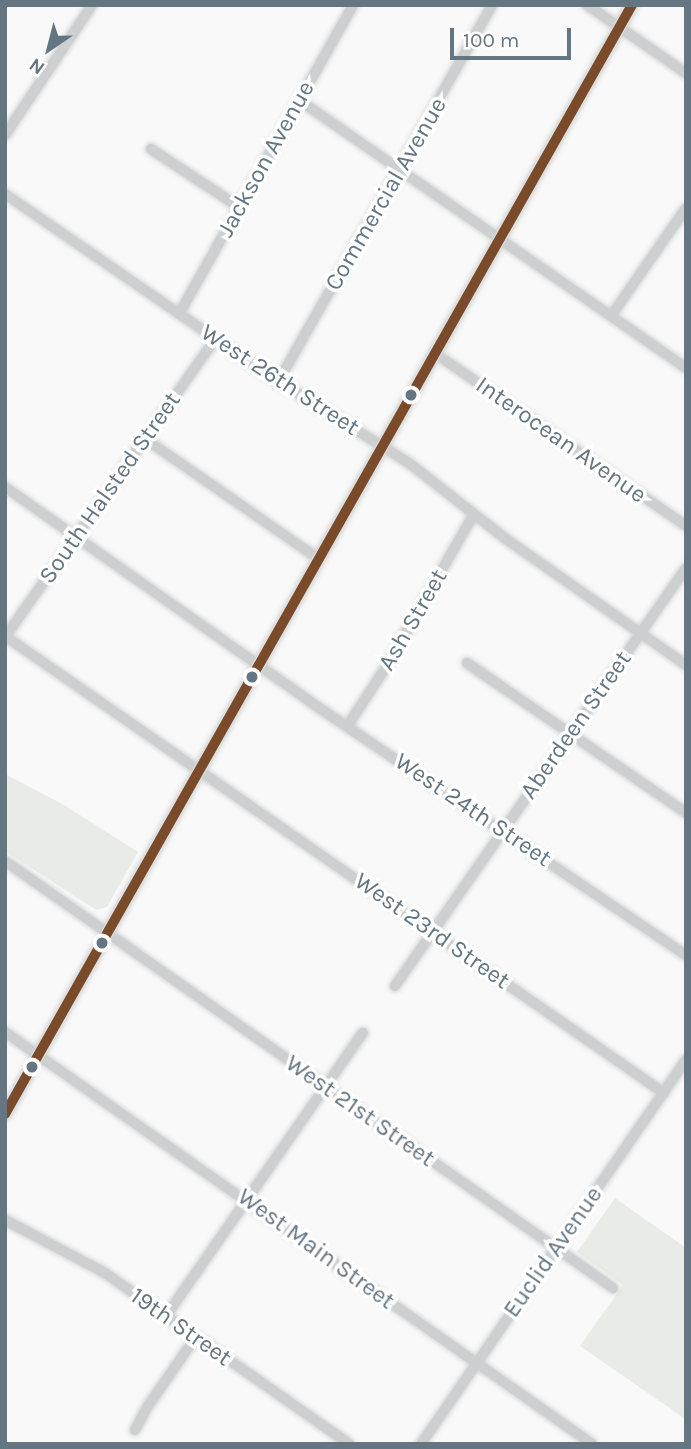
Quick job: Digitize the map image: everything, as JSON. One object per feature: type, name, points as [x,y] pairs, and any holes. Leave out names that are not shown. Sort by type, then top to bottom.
[{"type":"main road","points":[[5,1114],[632,5]]},
{"type":"street","points":[[5,135],[92,5]]},
{"type":"street","name":"Jackson Avenue","points":[[179,314],[353,5]]},
{"type":"street","name":"Commercial Avenue","points":[[278,382],[492,5]]},
{"type":"street","points":[[587,5],[686,73]]},
{"type":"street","points":[[299,100],[686,368]]},
{"type":"street","points":[[151,149],[239,207]]},
{"type":"street","name":"West 26th Street","points":[[5,194],[278,382],[432,479],[474,514],[686,665]]},
{"type":"street","points":[[611,316],[686,208]]},
{"type":"street","name":"South Halsted Street","points":[[5,636],[215,339]]},
{"type":"street","name":"Interocean Avenue","points":[[436,354],[686,526]]},
{"type":"street","points":[[144,438],[319,559]]},
{"type":"street","name":"West 24th Street","points":[[5,487],[259,666],[686,955]]},
{"type":"street","name":"Ash Street","points":[[348,724],[388,664],[474,514]]},
{"type":"street","name":"Aberdeen Street","points":[[395,986],[686,568]]},
{"type":"street","name":"West 23rd Street","points":[[5,636],[198,773],[433,931],[664,1093]]},
{"type":"street","points":[[467,663],[686,813]]},
{"type":"street","name":"West 21st Street","points":[[5,861],[613,1288]]},
{"type":"street","name":"West Main Street","points":[[5,1032],[247,1199],[592,1444]]},
{"type":"street","points":[[166,1316],[363,1033]]},
{"type":"street","name":"Euclid Avenue","points":[[421,1444],[686,1060]]},
{"type":"street","name":"19th Street","points":[[5,1220],[105,1273],[349,1444]]},
{"type":"street","points":[[135,1430],[148,1406],[195,1338]]},
{"type":"shaded area","points":[[5,774],[64,805],[138,852],[107,907],[96,910],[5,851]]},
{"type":"shaded area","points":[[615,1198],[686,1248],[684,1418],[580,1346],[623,1285],[577,1252]]},
{"type":"transit line","points":[[5,1114],[632,5]]}]
